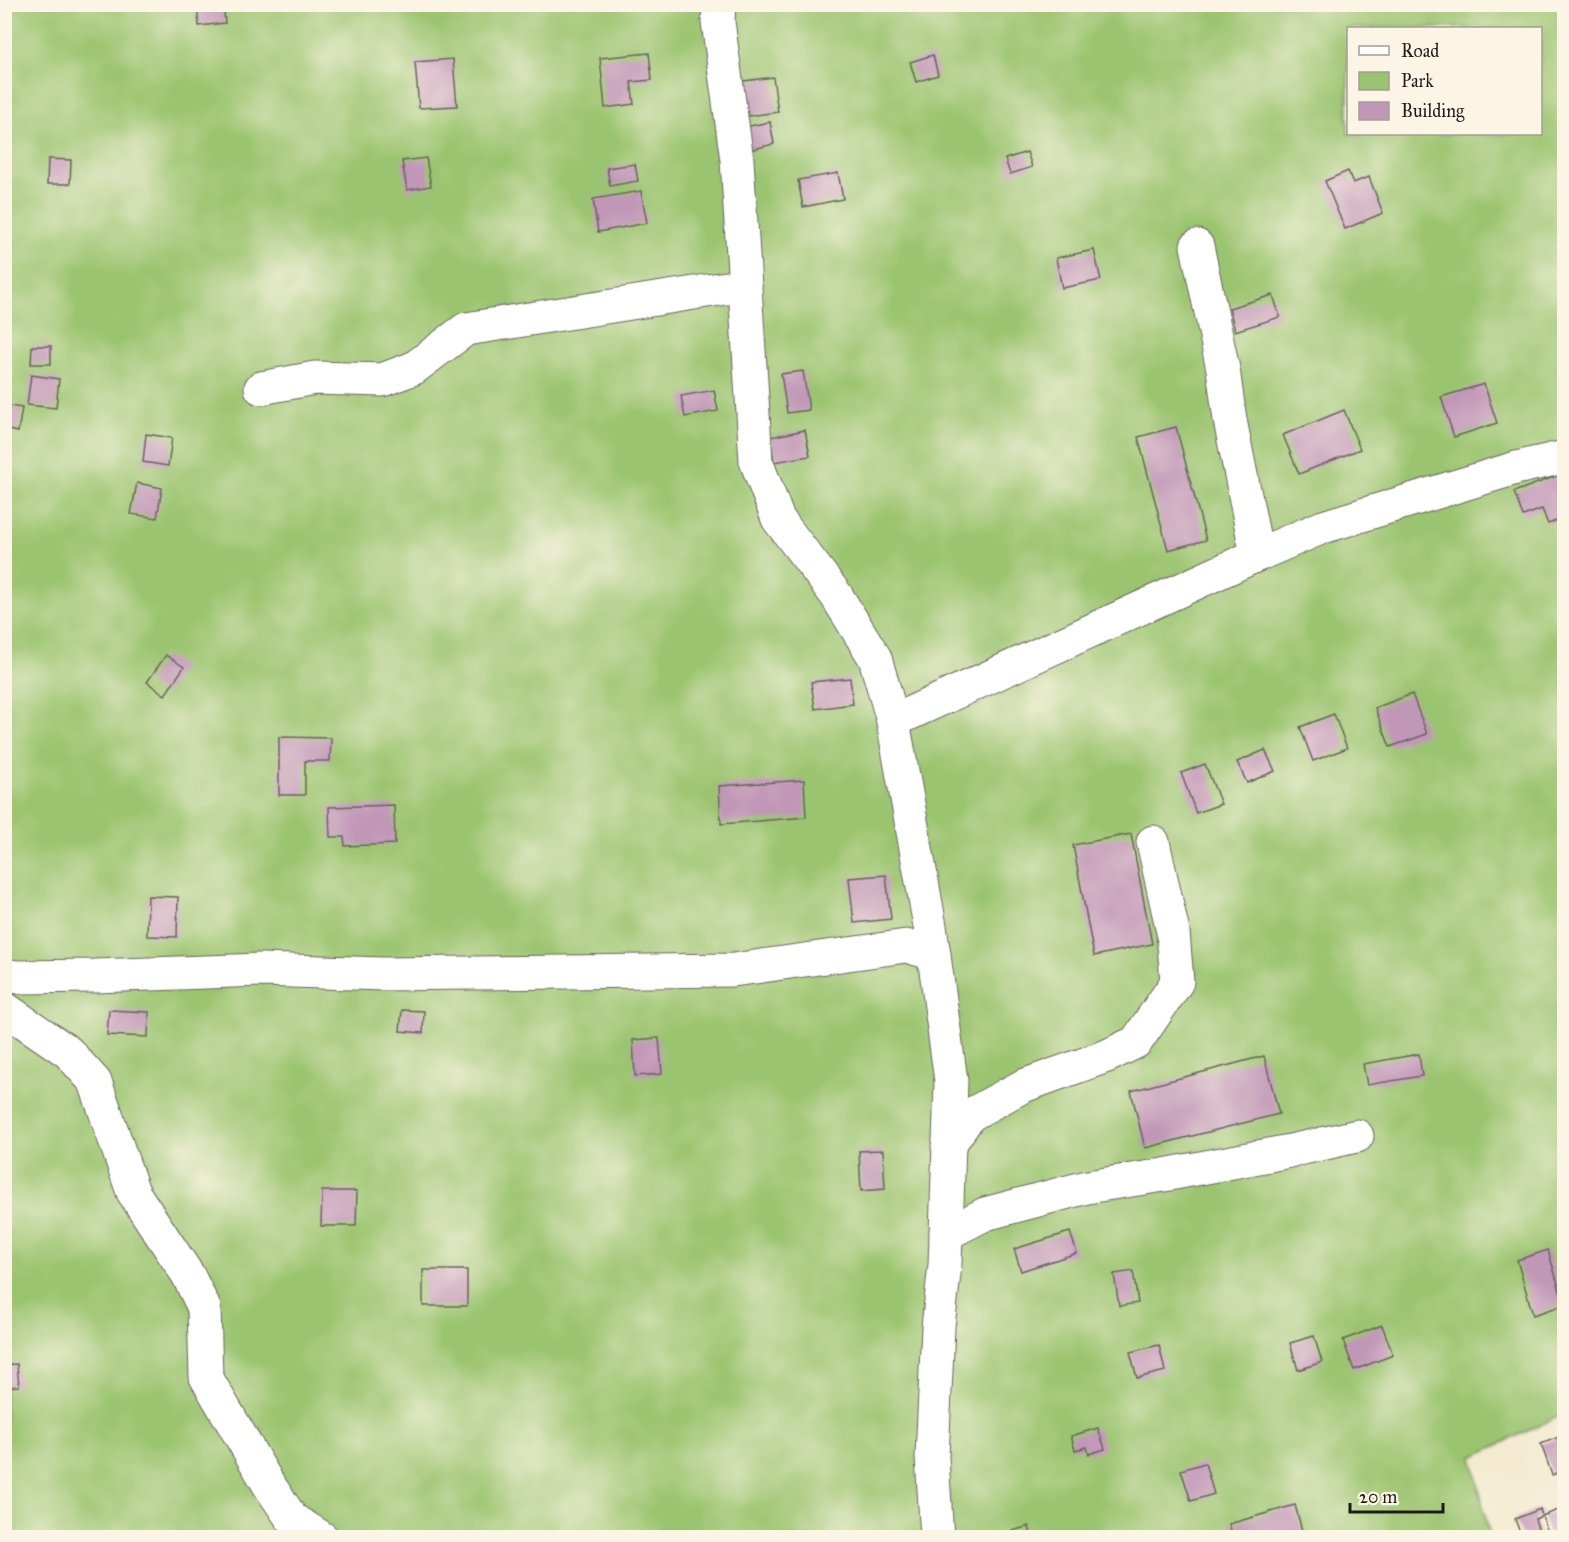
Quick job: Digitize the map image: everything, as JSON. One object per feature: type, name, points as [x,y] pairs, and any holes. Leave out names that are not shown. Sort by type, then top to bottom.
[{"type":"street","points":[[719,4],[718,22],[737,160],[756,461],[778,519],[836,595],[875,657],[893,721],[934,954],[951,1081],[946,1234],[938,1327],[932,1457],[937,1538]]},
{"type":"street","points":[[1197,246],[1223,369],[1230,420],[1257,555]]},
{"type":"street","points":[[261,388],[315,378],[382,380],[414,368],[466,329],[745,285]]},
{"type":"street","points":[[893,721],[1323,527],[1516,468],[1564,457]]},
{"type":"street","points":[[948,1146],[970,1115],[1023,1086],[1107,1056],[1136,1042],[1177,982],[1173,932],[1153,842]]},
{"type":"street","points":[[4,975],[18,977],[95,976],[261,969],[383,974],[733,970],[906,946],[934,954]]},
{"type":"street","points":[[4,1008],[68,1052],[95,1082],[133,1192],[188,1275],[204,1308],[206,1377],[269,1485],[292,1519],[322,1538]]},
{"type":"street","points":[[946,1234],[985,1214],[1087,1187],[1290,1151],[1357,1136]]},
{"type":"green space","points":[[5,5],[1564,5],[1564,1414],[1472,1457],[1490,1537],[5,1538]]},
{"type":"building","points":[[197,4],[223,4],[225,23],[199,26]]},
{"type":"building","points":[[649,53],[652,80],[631,82],[634,104],[605,108],[600,58]]},
{"type":"building","points":[[933,55],[938,75],[916,82],[910,62]]},
{"type":"building","points":[[453,59],[457,106],[419,108],[415,62]]},
{"type":"building","points":[[773,77],[778,112],[741,117],[737,82]]},
{"type":"building","points":[[770,122],[774,144],[745,151],[740,128]]},
{"type":"building","points":[[1027,152],[1032,167],[1010,174],[1005,159]]},
{"type":"building","points":[[426,158],[431,186],[407,190],[402,161]]},
{"type":"building","points":[[48,159],[71,160],[70,184],[47,184]]},
{"type":"building","points":[[635,164],[638,181],[610,186],[607,168]]},
{"type":"building","points":[[1348,171],[1353,183],[1369,177],[1383,213],[1345,229],[1325,181]]},
{"type":"building","points":[[838,173],[843,199],[803,207],[798,180]]},
{"type":"building","points":[[641,191],[647,223],[598,232],[593,199]]},
{"type":"building","points":[[1094,250],[1101,280],[1062,288],[1056,258]]},
{"type":"building","points":[[1273,295],[1280,317],[1235,331],[1229,308]]},
{"type":"building","points":[[32,346],[51,346],[51,364],[31,364]]},
{"type":"building","points":[[803,371],[809,410],[787,413],[781,374]]},
{"type":"building","points":[[31,375],[59,379],[56,408],[27,405]]},
{"type":"building","points":[[1484,384],[1497,423],[1454,437],[1441,397]]},
{"type":"building","points":[[714,390],[718,411],[685,417],[681,396]]},
{"type":"building","points":[[4,405],[22,408],[18,432],[4,429]]},
{"type":"building","points":[[1344,410],[1360,449],[1299,474],[1283,435]]},
{"type":"building","points":[[1176,427],[1206,540],[1168,550],[1138,437]]},
{"type":"building","points":[[805,430],[810,456],[774,462],[770,437]]},
{"type":"building","points":[[146,434],[172,438],[168,466],[143,462]]},
{"type":"building","points":[[1564,473],[1564,518],[1548,524],[1542,509],[1523,516],[1514,492]]},
{"type":"building","points":[[137,483],[162,488],[157,518],[131,514]]},
{"type":"building","points":[[166,655],[184,667],[165,695],[147,682]]},
{"type":"building","points":[[850,678],[853,704],[815,709],[811,682]]},
{"type":"building","points":[[1412,694],[1427,734],[1390,747],[1375,708]]},
{"type":"building","points":[[1334,714],[1347,748],[1313,761],[1300,727]]},
{"type":"building","points":[[279,737],[331,738],[330,761],[305,761],[305,795],[279,795]]},
{"type":"building","points":[[1265,750],[1275,771],[1247,783],[1237,762]]},
{"type":"building","points":[[1205,764],[1221,804],[1196,813],[1181,773]]},
{"type":"building","points":[[804,780],[806,817],[721,824],[719,786]]},
{"type":"building","points":[[394,805],[395,844],[345,846],[344,837],[330,837],[329,807]]},
{"type":"building","points":[[1131,834],[1152,944],[1094,956],[1073,845]]},
{"type":"building","points":[[886,875],[891,919],[854,923],[849,878]]},
{"type":"building","points":[[148,896],[178,897],[177,937],[147,936]]},
{"type":"building","points":[[109,1010],[149,1012],[148,1037],[107,1035]]},
{"type":"building","points":[[402,1010],[424,1011],[423,1033],[400,1031]]},
{"type":"building","points":[[659,1038],[662,1074],[635,1076],[633,1040]]},
{"type":"building","points":[[1419,1054],[1422,1076],[1367,1085],[1363,1064]]},
{"type":"building","points":[[1264,1056],[1279,1114],[1145,1148],[1131,1091]]},
{"type":"building","points":[[883,1150],[885,1189],[861,1191],[859,1151]]},
{"type":"building","points":[[322,1191],[357,1191],[356,1226],[321,1226]]},
{"type":"building","points":[[1070,1232],[1077,1253],[1021,1271],[1014,1249]]},
{"type":"building","points":[[1548,1250],[1564,1305],[1533,1315],[1517,1260]]},
{"type":"building","points":[[423,1270],[467,1270],[467,1306],[423,1306]]},
{"type":"building","points":[[1133,1271],[1138,1303],[1119,1306],[1114,1274]]},
{"type":"building","points":[[1382,1325],[1393,1355],[1354,1370],[1343,1340]]},
{"type":"building","points":[[1314,1336],[1322,1362],[1298,1370],[1290,1343]]},
{"type":"building","points":[[1159,1345],[1165,1371],[1137,1378],[1130,1352]]},
{"type":"building","points":[[17,1364],[19,1386],[4,1387],[4,1365]]},
{"type":"building","points":[[1098,1428],[1105,1449],[1089,1454],[1087,1447],[1075,1450],[1071,1436]]},
{"type":"building","points":[[1564,1435],[1564,1470],[1552,1475],[1541,1444]]},
{"type":"building","points":[[1205,1463],[1214,1494],[1191,1501],[1181,1470]]},
{"type":"building","points":[[1295,1505],[1304,1538],[1233,1538],[1229,1524]]},
{"type":"building","points":[[1564,1508],[1564,1532],[1550,1537],[1542,1516]]},
{"type":"building","points":[[1540,1509],[1542,1516],[1535,1519],[1540,1534],[1531,1538],[1522,1538],[1515,1519]]},
{"type":"building","points":[[1029,1526],[1032,1538],[992,1538],[992,1537]]}]
